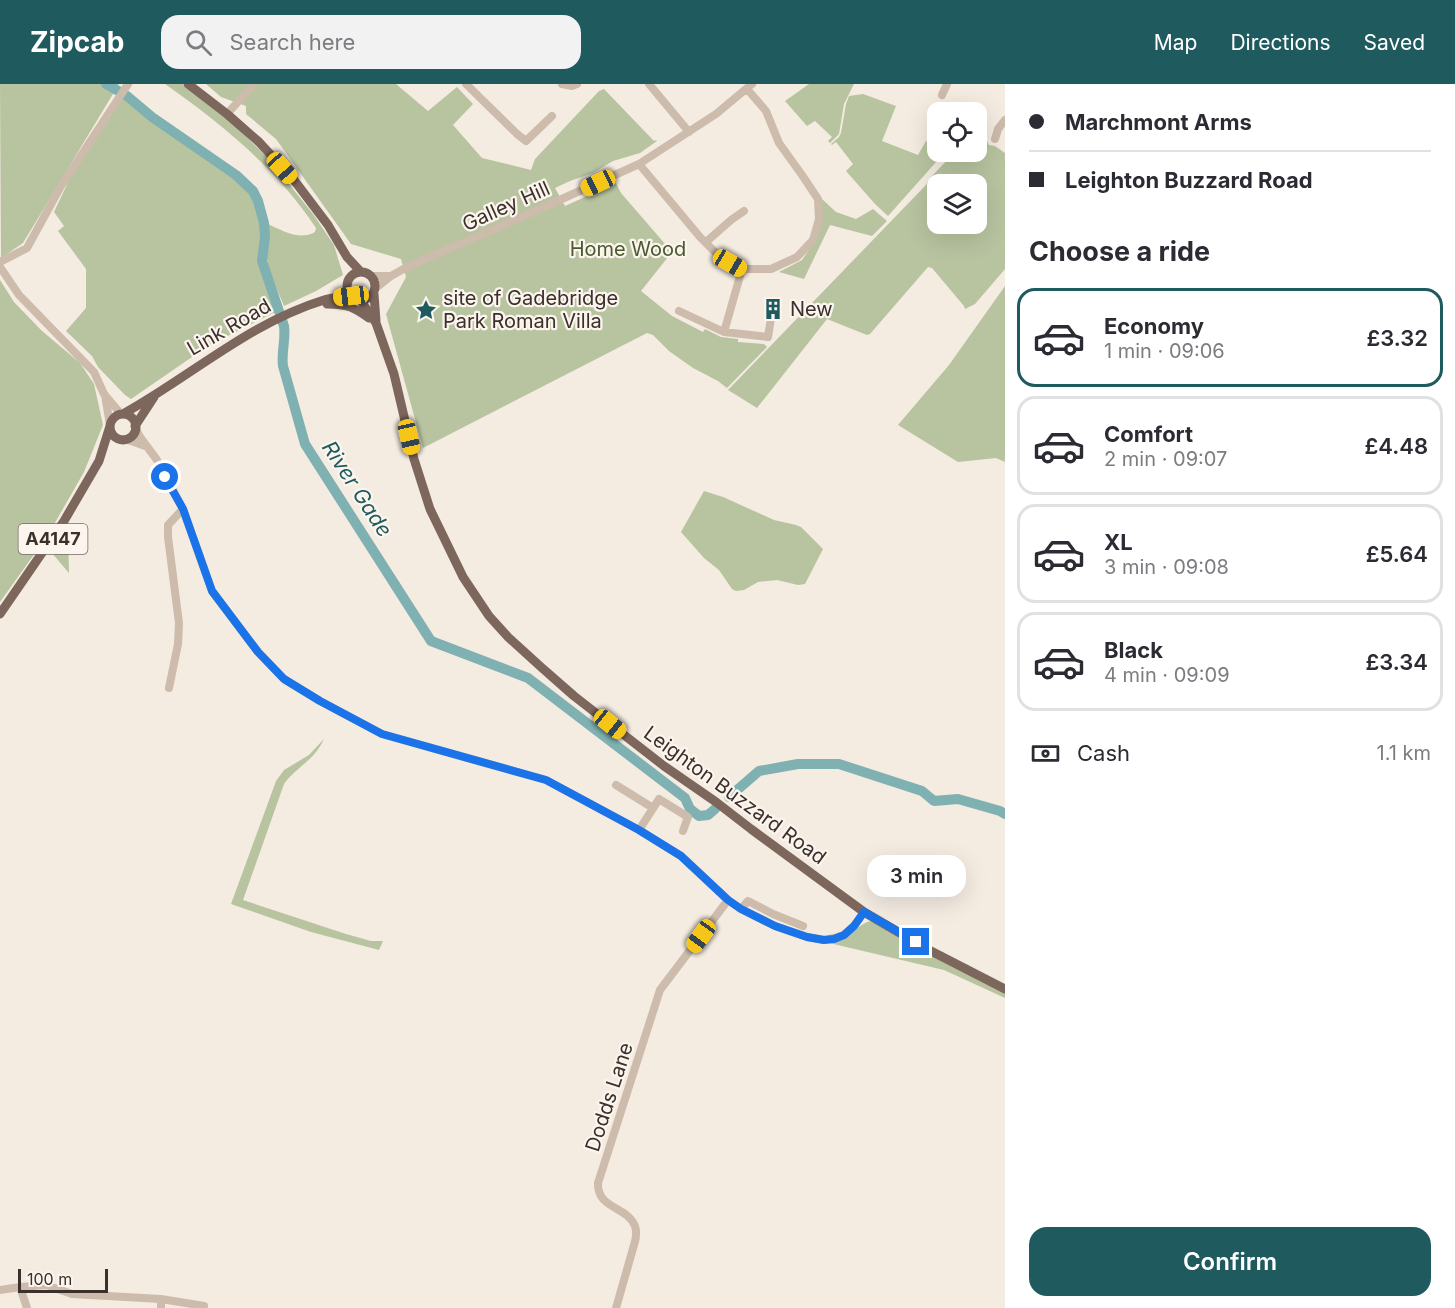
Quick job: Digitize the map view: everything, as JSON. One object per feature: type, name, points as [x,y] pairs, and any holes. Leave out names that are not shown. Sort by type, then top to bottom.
[{"type":"main road","points":[[189,84],[259,142],[294,180],[328,225],[347,257],[361,272]]},
{"type":"main road","points":[[347,257],[348,292],[351,296],[361,301],[370,298],[375,291],[375,283],[366,273],[356,273],[349,280]]},
{"type":"main road","name":"Link Road","points":[[326,299],[349,280]]},
{"type":"main road","name":"Leighton Buzzard Road","points":[[375,291],[376,323]]},
{"type":"main road","name":"Link Road","points":[[0,614],[64,521],[99,460],[112,418],[155,395],[230,345],[274,321],[326,299],[351,296]]},
{"type":"main road","name":"Leighton Buzzard Road","points":[[361,301],[376,323],[394,374],[414,459],[430,509],[463,577],[489,616],[508,637],[541,667],[664,766],[864,912],[929,950],[1005,988]]},
{"type":"main road","points":[[312,304],[353,307],[376,323]]},
{"type":"main road","name":"Link Road","points":[[99,460],[112,446],[132,435],[135,426],[155,395]]},
{"type":"main road","points":[[122,414],[132,417],[135,426]]},
{"type":"main road","points":[[110,426],[114,436],[123,439]]},
{"type":"street","points":[[227,114],[254,84]]},
{"type":"street","points":[[466,84],[526,141],[552,116]]},
{"type":"street","points":[[562,84],[572,86],[577,84]]},
{"type":"street","points":[[649,84],[689,132]]},
{"type":"street","points":[[942,95],[947,84]]},
{"type":"street","points":[[0,262],[27,248],[61,186],[127,85]]},
{"type":"street","points":[[639,164],[687,223],[719,256],[742,269],[771,269],[797,257],[813,240],[819,219],[818,199],[779,143],[766,111],[750,87]]},
{"type":"street","name":"Galley Hill","points":[[375,291],[407,267],[639,164],[716,114],[750,87]]},
{"type":"street","points":[[995,140],[998,129],[1005,120]]},
{"type":"street","points":[[706,242],[730,220],[744,211]]},
{"type":"street","points":[[0,267],[19,295],[94,372],[104,394],[122,414]]},
{"type":"street","points":[[724,332],[742,269]]},
{"type":"street","name":"Galley Hill","points":[[371,276],[392,276]]},
{"type":"street","points":[[679,311],[724,332],[768,337],[772,312]]},
{"type":"street","points":[[104,394],[110,426]]},
{"type":"street","points":[[135,426],[157,460],[183,509],[212,591],[258,652],[284,679],[382,734],[546,780],[639,830],[681,856],[728,900],[775,926],[807,937],[834,939],[844,935],[854,926],[864,912]]},
{"type":"street","points":[[123,439],[147,447]]},
{"type":"street","points":[[169,688],[178,644],[179,623],[168,525],[183,509]]},
{"type":"street","points":[[616,785],[653,808]]},
{"type":"street","points":[[639,830],[659,799],[688,817],[684,831]]},
{"type":"street","name":"Dodds Lane","points":[[616,1308],[634,1245],[636,1227],[630,1217],[603,1199],[598,1190],[598,1183],[660,990],[728,900]]},
{"type":"street","points":[[741,909],[748,900],[772,914],[803,926]]},
{"type":"street","points":[[0,1290],[46,1285],[72,1294],[161,1304],[204,1306]]},
{"type":"street","points":[[20,1287],[27,1308]]},
{"type":"green space","points":[[0,84],[119,84],[23,243],[1,258]]},
{"type":"green space","points":[[165,84],[182,84],[227,118],[269,159],[313,214],[334,245],[343,275],[284,306],[268,265],[268,224],[303,236],[315,232],[316,228],[284,186],[266,167],[228,132]]},
{"type":"green space","name":"Home Wood","points":[[206,84],[396,84],[428,111],[457,87],[473,104],[453,125],[482,158],[531,170],[535,159],[599,91],[604,89],[654,141],[657,141],[640,153],[613,161],[593,173],[555,188],[565,206],[616,183],[621,193],[672,252],[641,291],[672,316],[703,332],[705,329],[721,337],[738,339],[738,342],[764,344],[767,347],[727,388],[693,368],[669,351],[653,335],[647,333],[423,448],[386,314],[406,277],[401,259],[351,244],[276,139],[246,114],[246,106],[221,97]]},
{"type":"green space","points":[[809,84],[854,84],[844,104],[839,134],[830,143],[828,141],[832,137],[815,121],[807,126],[785,101]]},
{"type":"green space","points":[[863,94],[896,106],[882,141],[918,155],[926,141],[927,162],[936,162],[888,216],[846,171],[853,164],[836,142],[831,144],[841,133],[849,96]]},
{"type":"green space","points":[[124,96],[139,110],[233,174],[249,190],[259,213],[262,234],[258,257],[259,266],[278,310],[281,309],[208,346],[131,399],[66,331],[86,308],[86,269],[58,231],[64,226],[54,212],[71,176]]},
{"type":"green space","points":[[987,141],[989,145],[1005,153],[1005,269],[975,304],[965,309],[932,268],[928,267],[870,334],[867,335],[827,319],[757,408],[728,390],[927,183],[927,234],[987,234],[987,174],[934,174],[945,162],[987,162]]},
{"type":"green space","points":[[822,199],[836,212],[856,219],[873,209],[887,221],[872,236],[830,225],[804,279],[779,272],[802,260],[816,239],[820,228]]},
{"type":"green space","points":[[0,280],[14,302],[41,330],[80,363],[94,384],[103,425],[84,472],[48,535],[0,602]]},
{"type":"green space","points":[[1005,286],[1005,462],[996,458],[958,462],[898,425],[949,365]]},
{"type":"green space","points":[[704,491],[774,520],[801,527],[823,549],[805,584],[798,585],[777,580],[758,582],[744,590],[732,589],[719,570],[704,558],[681,532]]},
{"type":"green space","points":[[68,530],[69,573],[51,552]]},
{"type":"green space","points":[[324,739],[315,753],[284,784],[243,900],[346,934],[371,941],[383,941],[379,950],[311,932],[231,904],[276,781],[284,770],[309,755]]},
{"type":"green space","points":[[872,921],[1005,992],[1005,998],[944,970],[825,942]]},
{"type":"waterway","name":"River Gade","points":[[106,84],[127,96],[152,117],[236,175],[253,191],[264,223],[262,261],[284,326],[283,366],[305,444],[431,641],[528,678],[685,798],[690,809],[699,816],[708,815],[715,809]]},
{"type":"waterway","name":"River Gade","points":[[729,797],[759,771],[798,764],[839,764],[922,791],[934,801],[958,799],[1005,814]]},
{"type":"place","name":"New","points":[[773,309]]},
{"type":"place","name":"site of Gadebridge Park Roman Villa","points":[[426,310]]},
{"type":"route","points":[[165,477],[183,509],[212,591],[258,652],[284,679],[382,734],[546,780],[639,830],[681,856],[728,900],[775,926],[807,937],[834,939],[844,935],[864,912],[916,942]]}]
